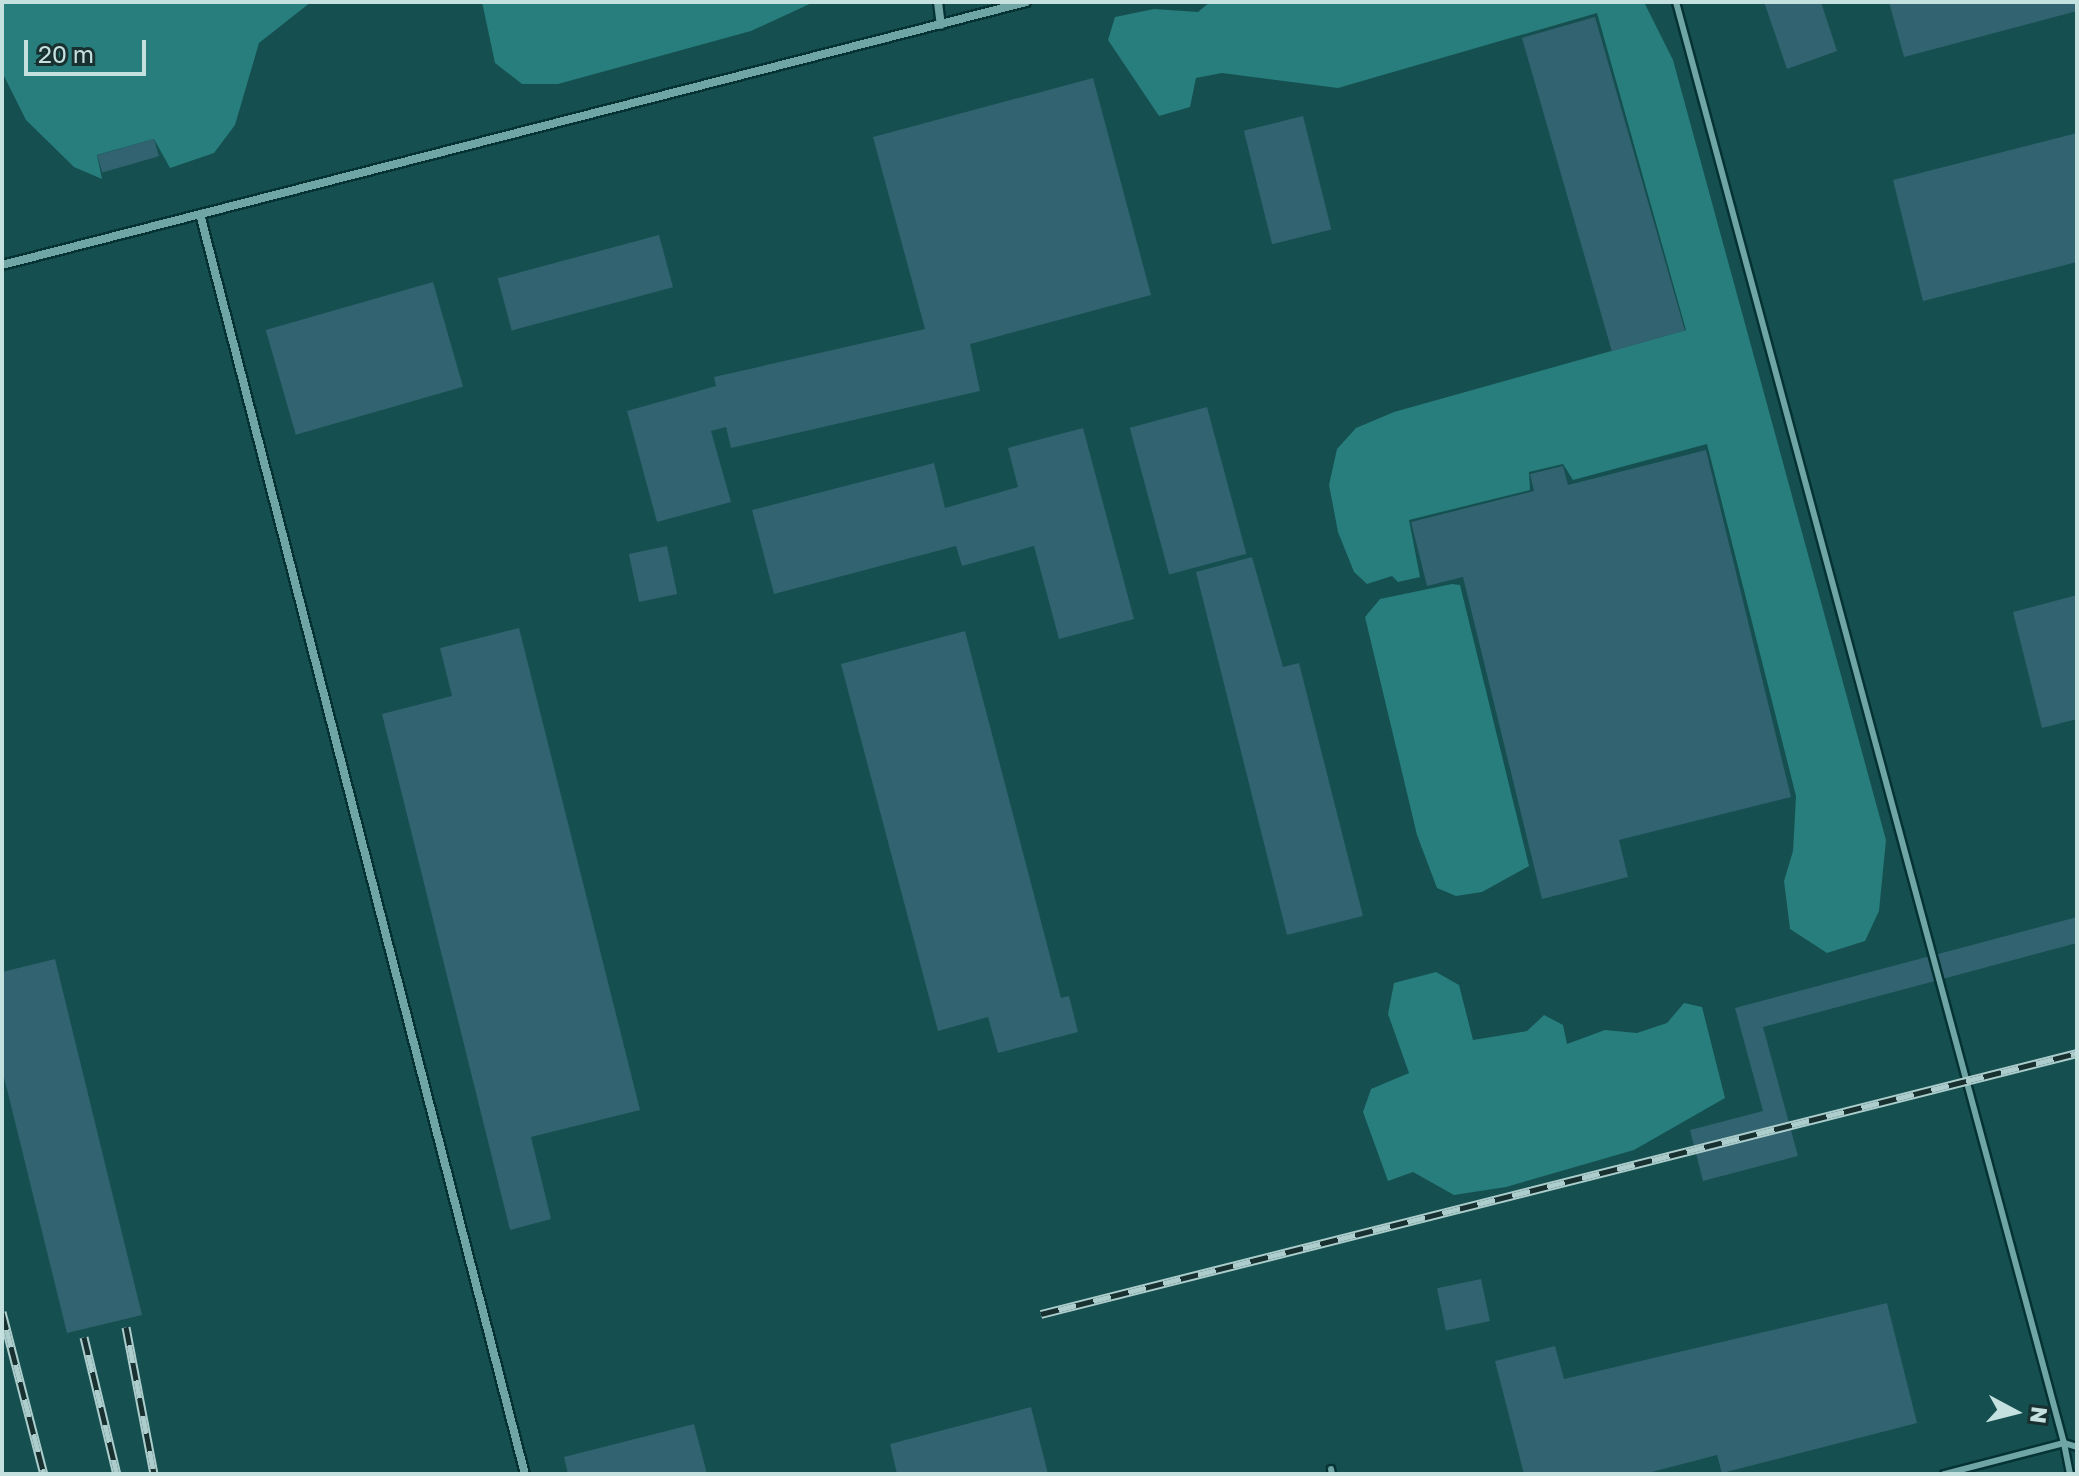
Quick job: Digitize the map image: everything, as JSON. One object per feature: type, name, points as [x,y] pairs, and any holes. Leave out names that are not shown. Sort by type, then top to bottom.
[{"type":"street","points":[[938,2],[941,25]]},
{"type":"street","points":[[2,265],[1026,2]]},
{"type":"street","points":[[200,214],[525,1474]]},
{"type":"lane","points":[[1676,2],[2070,1474]]},
{"type":"lane","points":[[1944,1474],[2064,1443],[2077,1447]]},
{"type":"shaded area","points":[[2,2],[311,2],[259,43],[235,125],[214,153],[170,168],[154,139],[97,155],[102,179],[74,167],[26,120],[2,72]]},
{"type":"shaded area","points":[[482,2],[814,2],[751,31],[558,84],[522,84],[495,63]]},
{"type":"shaded area","points":[[1210,2],[1644,2],[1673,60],[1886,840],[1879,911],[1865,941],[1827,953],[1790,929],[1784,881],[1793,851],[1796,796],[1707,444],[1573,480],[1563,464],[1529,472],[1530,490],[1409,520],[1420,577],[1398,582],[1392,576],[1367,584],[1354,572],[1338,532],[1329,485],[1337,449],[1356,428],[1394,412],[1686,330],[1597,13],[1338,88],[1222,73],[1196,78],[1190,107],[1159,116],[1108,40],[1115,17],[1154,9],[1198,12]]},
{"type":"shaded area","points":[[1460,585],[1529,866],[1482,892],[1456,896],[1437,888],[1417,835],[1365,617],[1380,599]]},
{"type":"shaded area","points":[[1436,972],[1459,985],[1473,1040],[1527,1031],[1544,1015],[1563,1025],[1567,1044],[1605,1030],[1637,1033],[1667,1023],[1684,1003],[1702,1007],[1725,1098],[1634,1150],[1506,1187],[1454,1195],[1413,1172],[1388,1181],[1363,1112],[1371,1089],[1409,1073],[1388,1014],[1394,983]]},
{"type":"building","points":[[1764,2],[1821,2],[1837,51],[1787,69]]},
{"type":"building","points":[[1889,2],[2077,2],[2077,11],[1904,57]]},
{"type":"building","points":[[1595,17],[1685,330],[1612,351],[1522,38]]},
{"type":"building","points":[[1093,78],[1151,295],[970,344],[980,391],[731,448],[726,427],[711,431],[731,502],[657,522],[627,411],[716,386],[714,377],[925,329],[873,137]]},
{"type":"building","points":[[1303,116],[1331,230],[1272,244],[1244,131]]},
{"type":"building","points":[[2077,133],[2077,262],[1923,301],[1893,180]]},
{"type":"building","points":[[154,139],[159,156],[102,173],[97,155]]},
{"type":"building","points":[[659,235],[673,287],[512,330],[498,278]]},
{"type":"building","points":[[433,282],[463,387],[296,435],[266,330]]},
{"type":"building","points":[[1207,407],[1246,554],[1169,575],[1130,428]]},
{"type":"building","points":[[1083,428],[1134,619],[1059,639],[1034,546],[962,566],[956,546],[774,594],[752,510],[934,463],[945,508],[1018,487],[1008,448]]},
{"type":"building","points":[[1706,450],[1791,797],[1619,840],[1628,877],[1542,899],[1463,577],[1427,586],[1411,522],[1534,491],[1530,474],[1563,466],[1568,485]]},
{"type":"building","points":[[667,546],[677,594],[639,602],[629,554]]},
{"type":"building","points":[[1252,557],[1283,667],[1299,663],[1363,916],[1287,935],[1196,572]]},
{"type":"building","points":[[2077,595],[2077,719],[2042,728],[2013,612]]},
{"type":"building","points":[[519,628],[640,1110],[531,1137],[551,1219],[510,1230],[382,714],[452,696],[440,648]]},
{"type":"building","points":[[965,631],[1061,998],[1069,996],[1078,1032],[998,1053],[988,1017],[938,1031],[841,664]]},
{"type":"building","points":[[2077,917],[2077,943],[1763,1027],[1798,1156],[1703,1181],[1690,1130],[1763,1111],[1735,1008]]},
{"type":"building","points":[[55,959],[142,1315],[67,1333],[2,1069],[2,972]]},
{"type":"building","points":[[1481,1279],[1490,1321],[1446,1330],[1437,1288]]},
{"type":"building","points":[[1887,1303],[1917,1423],[1722,1473],[1717,1455],[1644,1474],[1524,1474],[1495,1361],[1555,1346],[1564,1379]]},
{"type":"building","points":[[1031,1407],[1048,1474],[897,1474],[890,1444]]},
{"type":"building","points":[[694,1424],[707,1474],[568,1474],[564,1457]]},
{"type":"railway","points":[[1041,1314],[2077,1053]]},
{"type":"railway","points":[[2,1312],[44,1474]]},
{"type":"railway","points":[[126,1327],[154,1474]]},
{"type":"railway","points":[[84,1337],[117,1474]]}]
